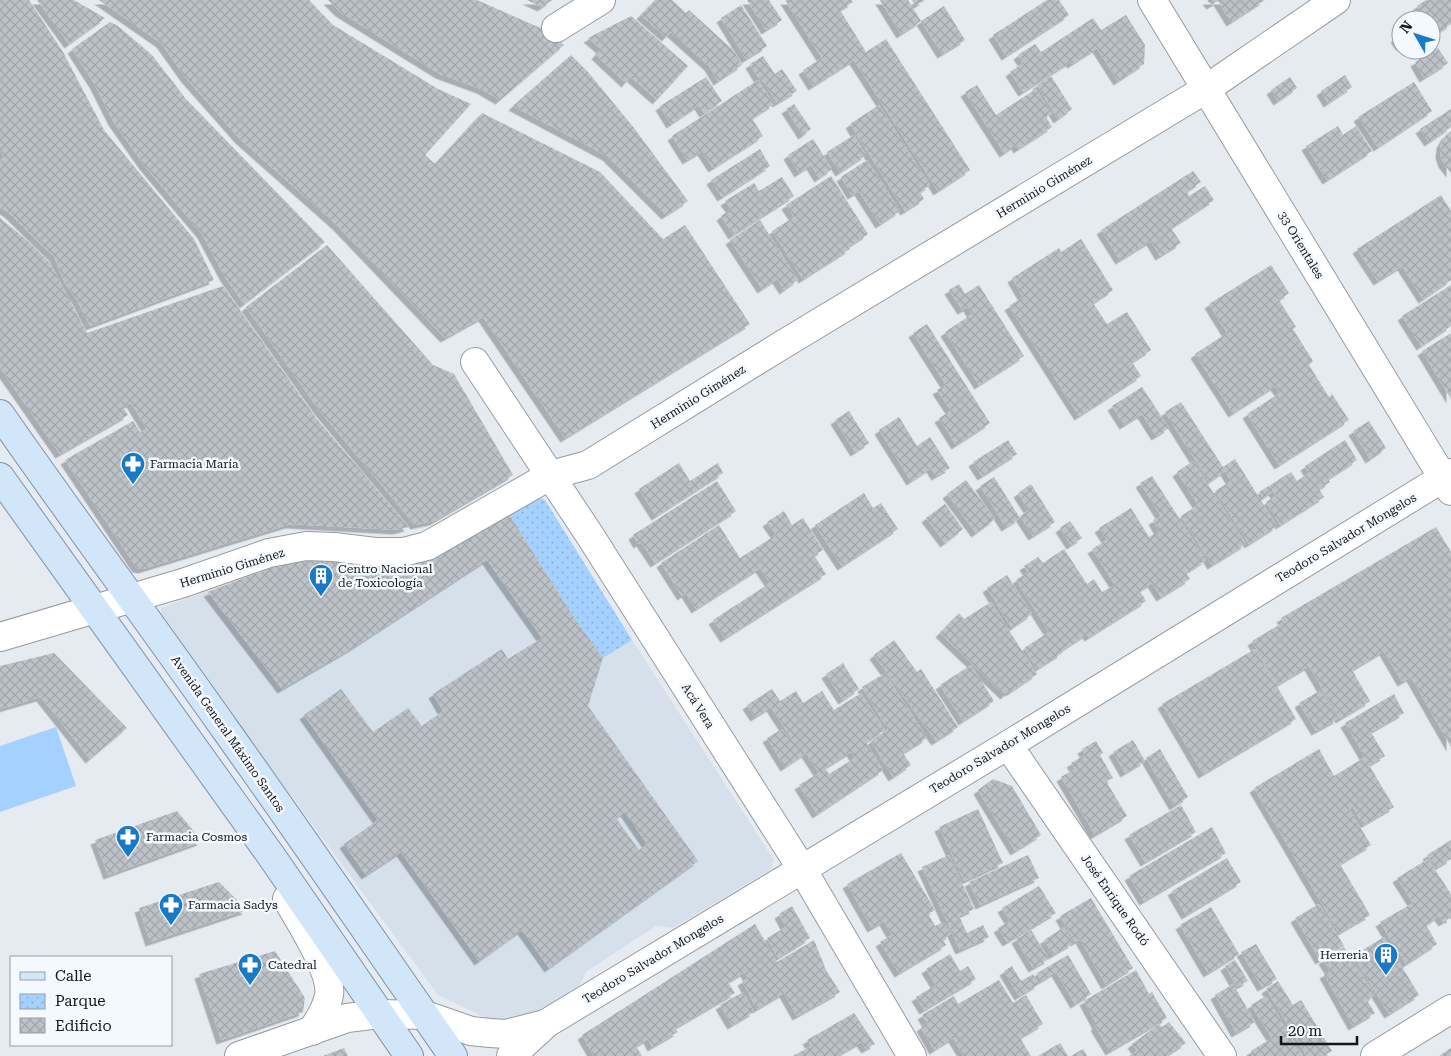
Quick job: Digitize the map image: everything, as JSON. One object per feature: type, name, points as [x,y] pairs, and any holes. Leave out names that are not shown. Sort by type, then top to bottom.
[{"type":"main road","name":"Avenida General Máximo Santos","points":[[0,414],[226,730],[453,1056]]},
{"type":"main road","points":[[0,477],[272,857],[409,1056]]},
{"type":"street","points":[[556,28],[601,0]]},
{"type":"street","name":"33 Orientales","points":[[1152,0],[1448,481]]},
{"type":"street","name":"Herminio Giménez","points":[[0,637],[132,598],[270,553],[306,546],[375,552],[403,552],[427,546],[551,475],[588,465],[782,345],[1206,89],[1336,0]]},
{"type":"street","name":"Acá Vera","points":[[475,362],[551,475],[802,868],[912,1056]]},
{"type":"street","name":"Teodoro Salvador Mongelos","points":[[510,1056],[548,1023],[802,868],[1448,481]]},
{"type":"street","name":"José Enrique Rodó","points":[[1008,745],[1222,1056]]},
{"type":"street","points":[[272,857],[281,890],[311,939],[325,969],[330,993],[325,1011],[312,1030]]},
{"type":"street","points":[[1375,1056],[1451,1009]]},
{"type":"street","name":"Teodoro Salvador Mongelos","points":[[240,1056],[347,1018],[380,1014],[425,1015],[471,1031],[506,1034],[548,1023]]},
{"type":"shaded area","points":[[509,514],[603,658],[632,640],[774,860],[771,869],[673,928],[656,926],[587,971],[579,986],[529,1018],[509,1022],[490,1020],[438,995],[161,619],[161,608],[276,566],[311,560],[380,565]]},
{"type":"green space","points":[[537,497],[545,500],[632,640],[603,658],[573,616],[509,514]]},
{"type":"green space","points":[[56,727],[76,786],[0,812],[0,746]]},
{"type":"building","points":[[0,0],[29,0],[63,52],[104,130],[194,239],[214,280],[90,326],[77,300],[65,283],[54,257],[9,213],[0,207],[0,161],[4,158],[0,150]]},
{"type":"building","points":[[37,0],[74,0],[105,18],[69,44]]},
{"type":"building","points":[[99,0],[309,0],[333,25],[438,89],[471,104],[425,155],[435,164],[482,113],[600,172],[663,239],[685,225],[750,324],[565,438],[483,317],[445,338],[337,225],[240,139],[186,78],[161,43]]},
{"type":"building","points":[[328,0],[477,0],[552,33],[564,45],[500,100],[481,89],[440,74],[340,12]]},
{"type":"building","points":[[527,0],[552,0],[542,7]]},
{"type":"building","points":[[655,0],[672,0],[686,13],[689,10],[734,51],[742,65],[718,81],[709,66],[671,32],[666,37],[641,15]]},
{"type":"building","points":[[747,0],[769,0],[782,20],[766,30]]},
{"type":"building","points":[[785,0],[851,0],[853,2],[840,10],[866,52],[886,39],[970,170],[938,191],[854,60],[813,86],[803,70],[822,58]]},
{"type":"building","points":[[880,0],[908,0],[921,21],[901,34]]},
{"type":"building","points":[[912,0],[925,0],[915,6]]},
{"type":"building","points":[[1047,0],[1059,0],[1069,15],[1006,56],[993,35]]},
{"type":"building","points":[[1207,0],[1265,0],[1231,22],[1218,1],[1211,5]]},
{"type":"building","points":[[1426,0],[1451,0],[1451,24],[1441,30],[1441,10],[1420,10],[1417,6]]},
{"type":"building","points":[[741,5],[767,46],[746,59],[721,18]]},
{"type":"building","points":[[944,6],[965,40],[942,54],[921,21]]},
{"type":"building","points":[[1126,15],[1145,45],[1144,64],[1118,81],[1097,48],[1072,64],[1070,62],[1023,92],[1010,72],[1023,63],[1018,55],[1035,44],[1041,52],[1093,18],[1101,30]]},
{"type":"building","points":[[631,16],[688,66],[657,100],[631,77],[626,83],[596,55],[601,49],[588,38]]},
{"type":"building","points":[[110,22],[118,26],[152,55],[186,99],[325,242],[244,304],[225,277],[202,234],[144,165],[113,121],[95,85],[72,49]]},
{"type":"building","points":[[1441,52],[1448,63],[1424,78],[1415,62],[1418,60],[1441,60]]},
{"type":"building","points":[[571,55],[588,72],[634,128],[688,201],[666,215],[607,156],[513,106]]},
{"type":"building","points":[[763,56],[775,74],[782,69],[797,91],[777,103],[750,64]]},
{"type":"building","points":[[1345,75],[1352,87],[1328,103],[1321,91]]},
{"type":"building","points":[[1051,76],[1072,109],[1058,119],[1037,85]]},
{"type":"building","points":[[706,77],[722,101],[704,113],[699,105],[671,124],[660,106]]},
{"type":"building","points":[[1290,77],[1297,88],[1278,101],[1271,90]]},
{"type":"building","points":[[758,80],[774,104],[752,118],[763,136],[713,168],[702,151],[687,160],[672,136]]},
{"type":"building","points":[[1414,82],[1432,111],[1378,147],[1358,117]]},
{"type":"building","points":[[977,85],[996,115],[1036,89],[1052,114],[1046,117],[1052,127],[1018,149],[1016,145],[1004,153],[965,92]]},
{"type":"building","points":[[794,104],[811,129],[803,135],[786,109]]},
{"type":"building","points":[[879,105],[930,185],[920,192],[924,199],[905,211],[850,124]]},
{"type":"building","points":[[1451,109],[1451,127],[1429,142],[1420,129]]},
{"type":"building","points":[[1338,126],[1343,135],[1356,126],[1372,151],[1327,180],[1306,146]]},
{"type":"building","points":[[1451,131],[1451,173],[1443,163],[1440,154],[1441,144],[1446,135]]},
{"type":"building","points":[[854,135],[866,155],[840,172],[827,152]]},
{"type":"building","points":[[813,139],[832,169],[819,178],[811,165],[799,173],[788,155]]},
{"type":"building","points":[[760,149],[770,166],[722,197],[711,180]]},
{"type":"building","points":[[867,160],[900,211],[880,224],[859,191],[852,195],[841,177]]},
{"type":"building","points":[[1193,171],[1201,182],[1187,191],[1189,196],[1205,186],[1214,200],[1171,228],[1181,243],[1160,256],[1151,241],[1120,260],[1101,230]]},
{"type":"building","points":[[831,176],[868,234],[848,247],[850,249],[803,279],[772,231],[794,217],[786,205]]},
{"type":"building","points":[[782,177],[794,196],[733,235],[721,216],[731,209],[725,201],[754,183],[759,191]]},
{"type":"building","points":[[1441,195],[1451,211],[1451,280],[1423,299],[1402,266],[1378,281],[1357,249]]},
{"type":"building","points":[[0,218],[28,241],[50,263],[87,333],[223,286],[316,418],[409,527],[397,530],[290,524],[143,569],[137,568],[65,460],[133,421],[140,432],[147,429],[131,403],[123,407],[128,415],[60,454],[0,368]]},
{"type":"building","points":[[760,220],[798,280],[784,290],[777,279],[762,289],[730,240]]},
{"type":"building","points":[[1081,239],[1113,290],[1093,303],[1107,324],[1127,312],[1151,350],[1132,362],[1141,376],[1079,416],[1009,306],[1023,297],[1012,278],[1059,248],[1061,252]]},
{"type":"building","points":[[327,245],[433,365],[454,374],[513,475],[434,521],[415,525],[319,410],[246,307]]},
{"type":"building","points":[[1271,265],[1289,293],[1279,300],[1296,327],[1293,329],[1313,361],[1309,365],[1329,397],[1332,394],[1349,420],[1279,465],[1247,414],[1280,393],[1275,386],[1233,413],[1195,354],[1227,333],[1209,304]]},
{"type":"building","points":[[959,284],[965,294],[979,285],[1024,356],[979,385],[945,332],[972,314],[968,307],[962,310],[949,290]]},
{"type":"building","points":[[1451,285],[1451,326],[1421,346],[1402,316]]},
{"type":"building","points":[[927,324],[990,423],[956,445],[939,418],[951,411],[937,390],[946,385],[913,333]]},
{"type":"building","points":[[1451,333],[1451,399],[1422,351]]},
{"type":"building","points":[[1142,387],[1169,428],[1156,436],[1142,414],[1124,425],[1112,406]]},
{"type":"building","points":[[1181,402],[1223,467],[1235,459],[1277,526],[1249,544],[1215,491],[1231,481],[1225,471],[1209,482],[1165,412]]},
{"type":"building","points":[[849,411],[869,443],[855,452],[835,420]]},
{"type":"building","points":[[899,417],[917,446],[930,437],[950,468],[936,476],[931,468],[911,481],[879,430]]},
{"type":"building","points":[[1369,421],[1386,448],[1370,459],[1353,431]]},
{"type":"building","points":[[1008,440],[1017,454],[982,476],[973,462]]},
{"type":"building","points":[[1345,440],[1357,460],[1328,479],[1330,482],[1319,489],[1324,497],[1280,525],[1266,502],[1276,496],[1273,491],[1263,498],[1259,492],[1291,472],[1297,481],[1309,473],[1305,466]]},
{"type":"building","points":[[1193,461],[1246,544],[1212,565],[1181,516],[1198,505],[1177,472]]},
{"type":"building","points":[[679,463],[690,481],[718,463],[723,473],[656,516],[639,489]]},
{"type":"building","points":[[1152,476],[1206,560],[1186,573],[1190,579],[1161,597],[1152,583],[1140,591],[1146,601],[1089,637],[1087,634],[1037,669],[1024,648],[1049,632],[1016,580],[1028,572],[1024,566],[1038,557],[1043,563],[1064,549],[1087,584],[1094,579],[1102,592],[1115,585],[1092,549],[1107,540],[1099,528],[1131,508],[1149,537],[1159,531],[1153,520],[1161,516],[1140,483]]},
{"type":"building","points":[[994,477],[1020,518],[1006,527],[980,486]]},
{"type":"building","points":[[966,480],[995,519],[976,533],[947,494]]},
{"type":"building","points":[[717,481],[736,511],[655,563],[641,542],[638,544],[633,535]]},
{"type":"building","points":[[1031,484],[1055,522],[1033,536],[1020,516],[1029,510],[1018,493]]},
{"type":"building","points":[[864,493],[873,508],[881,503],[898,529],[842,566],[815,525]]},
{"type":"building","points":[[945,504],[963,529],[945,543],[926,518]]},
{"type":"building","points":[[784,511],[792,525],[803,518],[823,550],[814,555],[826,574],[725,638],[713,620],[770,583],[760,568],[696,609],[686,593],[682,596],[661,563],[719,525],[740,558],[776,535],[767,522]]},
{"type":"building","points":[[509,514],[573,616],[603,658],[588,706],[698,861],[549,968],[522,930],[479,961],[401,852],[366,875],[344,844],[378,820],[304,715],[341,689],[373,732],[408,708],[422,726],[443,711],[433,694],[502,649],[508,659],[542,638],[487,560],[354,647],[282,689],[208,592],[276,566],[311,560],[380,565]],"holes":[[[625,812],[647,844],[639,850],[616,818]]]},
{"type":"building","points":[[1070,521],[1082,538],[1071,545],[1060,528]]},
{"type":"building","points":[[1436,527],[1451,552],[1451,747],[1411,677],[1402,682],[1384,651],[1352,670],[1370,701],[1340,719],[1309,666],[1277,685],[1252,641],[1284,622],[1281,618]]},
{"type":"building","points":[[1007,575],[1032,614],[1012,628],[987,588]]},
{"type":"building","points":[[991,602],[1037,674],[1005,695],[940,633],[959,613],[964,619]]},
{"type":"building","points":[[894,640],[917,672],[921,669],[958,727],[936,741],[874,655]]},
{"type":"building","points":[[1255,649],[1296,719],[1203,774],[1162,704]]},
{"type":"building","points":[[54,653],[127,728],[90,759],[41,697],[0,709],[0,666]]},
{"type":"building","points":[[843,663],[859,689],[843,700],[826,674]]},
{"type":"building","points":[[971,665],[994,701],[963,721],[940,685]]},
{"type":"building","points":[[885,673],[927,738],[903,753],[911,765],[893,777],[871,741],[888,729],[862,687]]},
{"type":"building","points":[[772,689],[780,701],[796,691],[803,703],[822,691],[834,710],[861,693],[885,730],[866,742],[883,770],[817,814],[799,785],[819,773],[806,753],[785,767],[767,738],[782,729],[789,739],[791,738],[771,707],[755,717],[747,705]],"holes":[[[851,752],[855,758],[829,774],[825,768]]]},
{"type":"building","points":[[1321,690],[1338,719],[1316,731],[1299,703]]},
{"type":"building","points":[[1394,694],[1404,713],[1371,732],[1385,756],[1369,765],[1394,807],[1363,825],[1353,807],[1349,809],[1371,845],[1340,864],[1370,915],[1339,933],[1254,788],[1319,749],[1334,776],[1365,757],[1345,723]]},
{"type":"building","points":[[1133,740],[1145,761],[1125,773],[1113,752]]},
{"type":"building","points":[[1096,741],[1103,753],[1100,755],[1113,778],[1106,781],[1127,816],[1095,835],[1061,777],[1075,769],[1071,763],[1085,755],[1082,749]]},
{"type":"building","points":[[1160,749],[1188,797],[1174,806],[1146,758]]},
{"type":"building","points":[[993,779],[1012,786],[1041,835],[1015,851],[978,790]]},
{"type":"building","points":[[1181,805],[1196,832],[1145,862],[1129,835]]},
{"type":"building","points":[[978,809],[1003,863],[964,881],[939,827]]},
{"type":"building","name":"Farmacia Cosmos","points":[[177,811],[202,841],[108,875],[95,840]]},
{"type":"building","points":[[1212,827],[1226,853],[1144,901],[1129,876]]},
{"type":"building","points":[[1451,840],[1451,859],[1436,868],[1427,855]]},
{"type":"building","points":[[901,853],[935,910],[928,914],[935,926],[943,922],[951,934],[943,939],[946,945],[899,973],[880,942],[892,935],[884,921],[872,928],[847,884]]},
{"type":"building","points":[[949,855],[974,909],[959,916],[967,933],[983,925],[989,937],[960,950],[922,867]]},
{"type":"building","points":[[1028,855],[1039,878],[980,905],[969,882]]},
{"type":"building","points":[[1227,858],[1241,882],[1186,915],[1172,891]]},
{"type":"building","points":[[1428,859],[1451,894],[1451,920],[1450,918],[1443,922],[1439,916],[1426,925],[1437,944],[1406,964],[1380,922],[1413,903],[1397,878]]},
{"type":"building","name":"Farmacia Sadys","points":[[219,882],[247,910],[150,942],[139,908]]},
{"type":"building","points":[[1039,886],[1056,913],[1007,942],[998,928],[1010,921],[1002,908]]},
{"type":"building","points":[[1091,898],[1133,968],[1106,985],[1080,939],[1075,942],[1060,916]]},
{"type":"building","points":[[1319,904],[1344,946],[1320,960],[1295,918]]},
{"type":"building","points":[[792,906],[810,938],[778,958],[767,938],[786,927],[779,914]]},
{"type":"building","points":[[1211,907],[1239,954],[1208,973],[1180,925]]},
{"type":"building","points":[[755,924],[777,962],[814,940],[826,970],[840,992],[797,1016],[784,993],[757,1009],[742,981],[748,978],[745,972],[728,982],[735,993],[675,1028],[678,1032],[652,1047],[648,1039],[636,1046],[642,1056],[594,1056],[582,1035]]},
{"type":"building","points":[[1064,927],[1073,943],[1053,955],[1044,940]]},
{"type":"building","points":[[1031,930],[1049,959],[1033,968],[1016,939]]},
{"type":"building","name":"Herreria","points":[[1384,937],[1419,995],[1389,1014],[1353,956]]},
{"type":"building","points":[[1256,944],[1277,979],[1262,987],[1241,952]]},
{"type":"building","points":[[1344,947],[1375,995],[1367,1000],[1375,1013],[1353,1026],[1324,974],[1330,971],[1323,960]]},
{"type":"building","name":"Catedral","points":[[275,951],[305,998],[303,1012],[221,1040],[199,974]]},
{"type":"building","points":[[950,954],[960,971],[968,966],[976,979],[924,1010],[916,997],[936,985],[926,969]]},
{"type":"building","points":[[1068,955],[1091,994],[1075,1004],[1056,972],[1041,981],[1037,973]]},
{"type":"building","points":[[1235,960],[1248,981],[1237,987],[1225,966]]},
{"type":"building","points":[[1012,966],[1021,981],[1033,974],[1039,984],[1019,996],[1004,971]]},
{"type":"building","points":[[1136,970],[1149,994],[1152,992],[1167,1018],[1110,1051],[1095,1026],[1097,1025],[1084,1001]]},
{"type":"building","points":[[999,980],[1013,1003],[1026,995],[1043,1024],[1020,1038],[1031,1056],[964,1056],[953,1038],[934,1050],[921,1027],[927,1023],[922,1015],[954,996],[958,1004]]},
{"type":"building","points":[[1278,981],[1293,1005],[1301,1000],[1332,1051],[1323,1056],[1307,1056],[1266,989]]},
{"type":"building","points":[[1233,984],[1255,1022],[1236,1033],[1215,995]]},
{"type":"building","points":[[743,992],[754,1012],[732,1025],[720,1005]]},
{"type":"building","points":[[1266,996],[1303,1056],[1253,1056],[1251,1051],[1272,1038],[1251,1005]]},
{"type":"building","points":[[854,1013],[875,1044],[866,1049],[861,1042],[837,1056],[793,1056],[811,1046],[807,1040]]},
{"type":"building","points":[[1169,1022],[1186,1043],[1166,1056],[1129,1056],[1137,1051],[1132,1044],[1159,1024],[1162,1027]]},
{"type":"building","points":[[1060,1043],[1068,1056],[1038,1056]]},
{"type":"building","points":[[344,1048],[348,1056],[323,1056]]},
{"type":"building","points":[[1451,1048],[1451,1056],[1439,1056]]},
{"type":"building","points":[[1083,1049],[1087,1056],[1071,1056]]},
{"type":"place","name":"Farmacia María","points":[[133,485]]},
{"type":"place","name":"Centro Nacional de Toxicología","points":[[321,597]]},
{"type":"place","name":"Farmacia Cosmos","points":[[128,858]]},
{"type":"place","name":"Farmacia Sadys","points":[[171,926]]},
{"type":"place","name":"Herreria","points":[[1386,976]]},
{"type":"place","name":"Catedral","points":[[250,986]]}]
